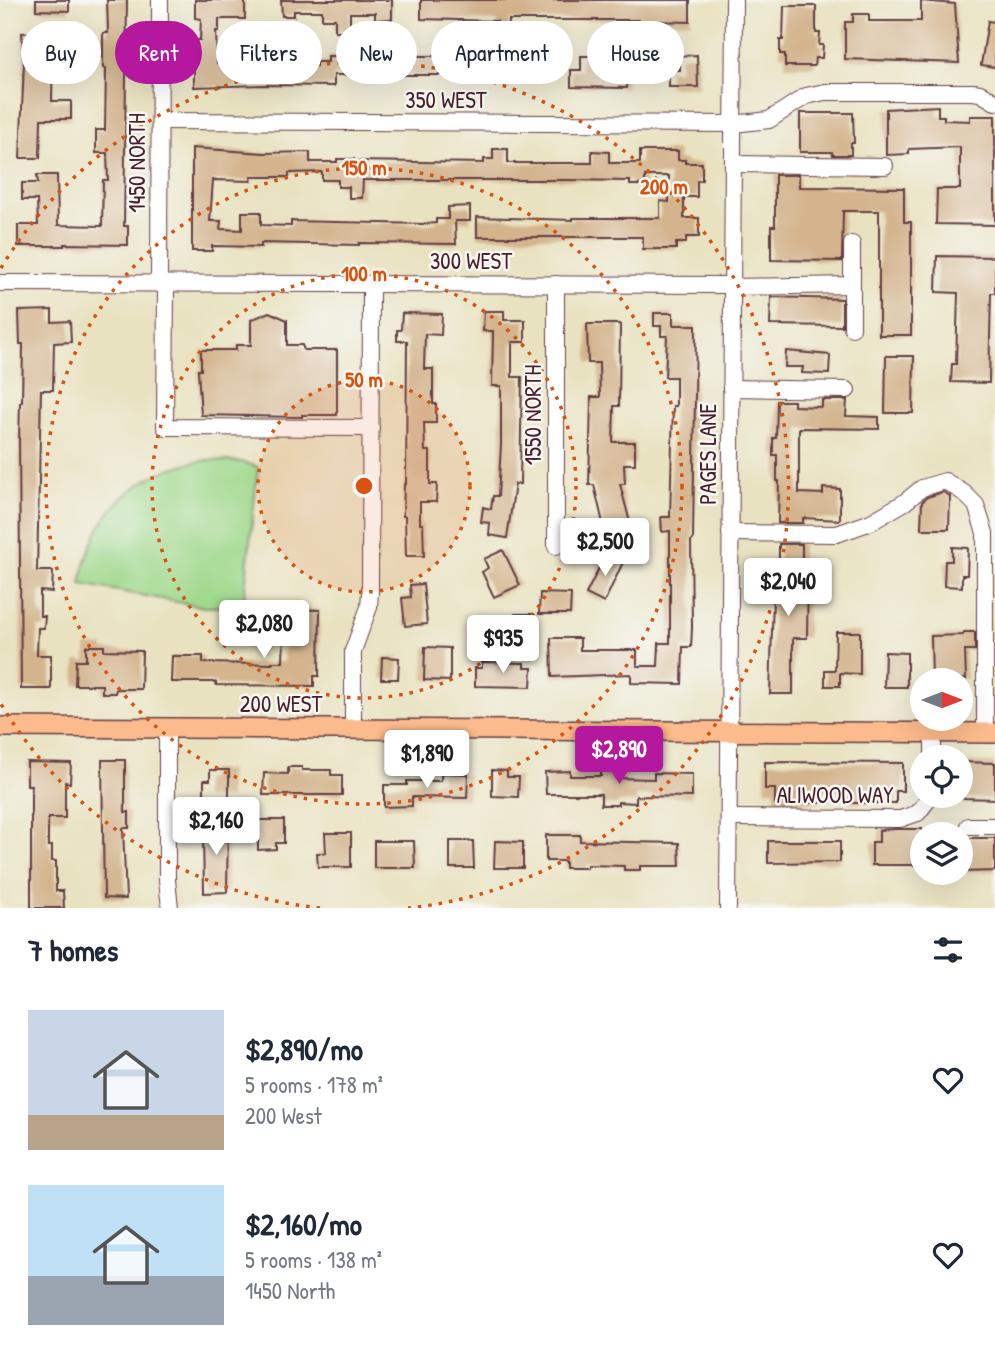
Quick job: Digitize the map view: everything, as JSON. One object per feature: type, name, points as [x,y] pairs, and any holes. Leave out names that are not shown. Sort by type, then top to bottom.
[{"type":"main road","name":"200 WEST","points":[[0,727],[910,732]]},
{"type":"main road","points":[[933,732],[990,733]]},
{"type":"street","name":"1450 NORTH","points":[[160,0],[165,427],[371,428]]},
{"type":"street","name":"PAGES LANE","points":[[728,908],[734,0]]},
{"type":"street","name":"350 WEST","points":[[160,121],[733,124],[769,120],[806,96],[825,92],[973,92],[995,102]]},
{"type":"street","points":[[733,164],[885,166]]},
{"type":"street","points":[[852,244],[852,328]]},
{"type":"street","name":"300 WEST","points":[[0,283],[852,285]]},
{"type":"street","points":[[353,729],[354,651],[370,600],[371,284]]},
{"type":"street","name":"1550 NORTH","points":[[556,284],[556,546]]},
{"type":"street","points":[[732,388],[847,390]]},
{"type":"street","points":[[730,533],[837,534],[871,522],[905,502],[922,488],[939,481],[945,481],[964,493],[976,505],[985,533],[990,733]]},
{"type":"street","points":[[166,727],[166,880],[170,908]]},
{"type":"street","points":[[933,732],[933,745]]},
{"type":"street","name":"ALIWOOD WAY","points":[[729,818],[900,819],[918,813],[922,808]]},
{"type":"street","points":[[973,826],[995,826]]},
{"type":"green space","points":[[208,460],[242,462],[258,467],[244,598],[238,606],[204,607],[81,584],[95,536],[122,499],[139,484],[159,473]]},
{"type":"building","points":[[36,0],[69,0],[69,11],[36,10]]},
{"type":"building","points":[[107,0],[127,0],[127,21],[115,21],[115,84],[126,84],[124,226],[128,226],[128,245],[18,246],[18,225],[38,225],[37,200],[22,200],[22,183],[38,183],[37,175],[57,175],[58,225],[102,226],[103,180],[108,180],[107,153],[96,153],[96,130],[105,130],[106,68],[103,68],[103,33],[108,33]]},
{"type":"building","points":[[195,0],[245,0],[245,19],[216,21],[216,84],[322,84],[322,62],[328,62],[328,56],[336,56],[334,86],[194,87],[194,84],[202,84],[202,21],[195,18]]},
{"type":"building","points":[[281,0],[392,0],[392,19],[375,20],[375,13],[350,13],[350,21],[336,21],[336,31],[335,19],[322,19],[322,11],[294,11],[294,16],[282,16]]},
{"type":"building","points":[[421,0],[690,0],[690,22],[421,19]]},
{"type":"building","points":[[921,1],[955,4],[959,63],[845,59],[845,22],[853,22],[853,14],[869,14],[869,21],[921,21]]},
{"type":"building","points":[[784,6],[816,6],[816,33],[820,33],[819,45],[823,45],[822,58],[815,58],[814,66],[785,66],[785,54],[780,54]]},
{"type":"building","points":[[988,21],[995,22],[995,67],[981,65]]},
{"type":"building","points":[[697,55],[698,87],[669,87],[669,84],[684,84],[684,56]]},
{"type":"building","points":[[417,56],[431,56],[431,75],[417,75]]},
{"type":"building","points":[[581,56],[587,56],[587,84],[627,84],[627,88],[571,87],[573,70],[581,70]]},
{"type":"building","points":[[23,84],[52,84],[52,101],[71,101],[71,119],[41,119],[40,158],[20,158]]},
{"type":"building","points":[[938,106],[938,116],[944,116],[944,120],[970,121],[970,116],[995,116],[995,225],[936,224],[937,189],[960,189],[960,147],[909,149],[909,154],[886,155],[886,109]]},
{"type":"building","points":[[800,113],[853,113],[854,143],[851,143],[851,155],[800,152]]},
{"type":"building","points":[[192,148],[264,153],[310,152],[310,162],[354,159],[484,163],[484,159],[493,159],[493,149],[508,149],[508,163],[592,163],[592,151],[609,152],[609,163],[640,163],[640,151],[678,151],[678,160],[685,160],[685,163],[702,163],[702,180],[697,181],[697,197],[684,197],[684,218],[699,218],[699,237],[686,237],[686,243],[676,243],[676,249],[643,249],[643,237],[477,237],[477,217],[573,220],[660,218],[660,201],[669,202],[669,176],[645,176],[645,185],[630,185],[630,181],[363,180],[362,198],[349,198],[349,187],[338,187],[338,180],[322,180],[322,172],[289,173],[289,177],[251,177],[251,181],[213,180],[210,221],[221,221],[220,229],[242,230],[242,212],[261,212],[261,225],[291,226],[291,221],[425,224],[436,223],[436,219],[448,219],[448,207],[470,206],[470,221],[455,221],[456,244],[261,243],[261,247],[212,246],[212,251],[192,251]]},
{"type":"building","points":[[775,175],[799,175],[799,187],[904,188],[904,222],[911,222],[911,335],[879,335],[879,211],[843,211],[842,261],[771,260],[771,226],[775,226]]},
{"type":"building","points":[[937,256],[995,257],[995,293],[991,293],[989,383],[951,382],[952,364],[956,364],[958,293],[936,292]]},
{"type":"building","points":[[771,297],[842,299],[842,326],[770,325]]},
{"type":"building","points":[[52,310],[52,322],[70,321],[71,342],[54,343],[53,390],[41,390],[37,571],[53,571],[52,592],[40,591],[40,616],[45,616],[44,628],[38,628],[37,655],[51,655],[51,689],[21,689],[19,441],[23,344],[20,344],[19,311]]},
{"type":"building","points":[[484,311],[504,311],[504,320],[525,320],[525,342],[512,342],[512,377],[522,377],[520,484],[515,484],[507,538],[489,535],[490,523],[481,522],[483,507],[491,509],[493,496],[498,496],[501,445],[501,386],[492,386],[493,331],[483,331]]},
{"type":"building","points":[[269,312],[287,320],[287,345],[302,345],[304,350],[337,350],[337,415],[201,415],[198,370],[201,370],[201,350],[236,350],[236,345],[251,345],[251,320]]},
{"type":"building","points":[[402,313],[442,314],[441,335],[425,334],[424,369],[433,369],[436,423],[424,423],[425,451],[430,451],[430,484],[437,484],[436,502],[420,502],[424,556],[406,556],[403,516],[406,484],[407,341],[397,341]]},
{"type":"building","points":[[654,313],[673,313],[673,325],[696,325],[691,541],[692,628],[691,647],[683,647],[682,684],[631,683],[631,674],[552,677],[551,638],[580,638],[580,650],[637,650],[637,666],[658,666],[659,643],[670,643],[670,531],[662,532],[661,517],[670,517],[676,377],[665,377],[667,336],[661,336],[661,326],[654,326]]},
{"type":"building","points":[[587,324],[620,324],[619,406],[614,406],[613,442],[635,442],[635,464],[624,464],[625,484],[620,484],[633,534],[607,540],[594,485],[589,485],[591,397],[600,397],[599,363],[588,363]]},
{"type":"building","points":[[786,351],[830,355],[829,374],[802,373],[803,367],[785,367]]},
{"type":"building","points":[[886,356],[914,356],[913,413],[885,413]]},
{"type":"building","points":[[822,400],[847,400],[846,416],[879,417],[879,429],[799,428],[799,493],[823,494],[823,488],[840,489],[840,520],[803,518],[803,523],[778,523],[779,481],[777,455],[773,455],[777,401],[794,401],[794,406],[822,407]]},
{"type":"building","points":[[943,492],[950,496],[949,529],[921,529],[922,502],[927,497]]},
{"type":"building","points":[[779,544],[802,544],[802,571],[808,571],[807,638],[793,638],[793,694],[770,694],[773,598],[785,598],[785,572],[779,572]]},
{"type":"building","points":[[952,547],[968,548],[967,575],[962,575],[962,587],[944,586],[945,561],[952,561]]},
{"type":"building","points":[[503,550],[520,585],[494,597],[482,572],[488,568],[484,559]]},
{"type":"building","points":[[607,552],[624,560],[604,603],[586,594]]},
{"type":"building","points":[[423,584],[427,624],[405,626],[402,598],[411,597],[410,585]]},
{"type":"building","points":[[540,593],[571,594],[570,614],[539,614]]},
{"type":"building","points":[[288,609],[320,610],[319,676],[314,676],[314,686],[171,682],[172,656],[203,656],[203,663],[283,662]]},
{"type":"building","points":[[515,614],[532,614],[532,631],[515,630]]},
{"type":"building","points":[[836,632],[860,632],[860,674],[840,673],[840,686],[825,686],[825,670],[835,670]]},
{"type":"building","points":[[964,632],[975,632],[975,650],[965,650],[966,668],[932,668],[931,636],[963,635]]},
{"type":"building","points":[[86,646],[104,646],[104,650],[142,651],[141,689],[116,689],[115,693],[102,693],[102,685],[75,685],[76,661],[86,661]]},
{"type":"building","points":[[425,647],[450,648],[450,681],[424,680]]},
{"type":"building","points":[[885,652],[907,653],[907,687],[884,687]]},
{"type":"building","points":[[382,657],[399,658],[398,679],[381,679]]},
{"type":"building","points":[[482,662],[524,663],[524,668],[532,668],[531,687],[475,686],[475,668],[482,668]]},
{"type":"building","points":[[102,760],[125,760],[125,812],[129,812],[129,828],[123,828],[126,899],[104,898]]},
{"type":"building","points":[[27,762],[71,763],[70,783],[65,782],[65,818],[48,818],[48,846],[52,846],[52,861],[56,861],[56,891],[63,891],[64,908],[31,908],[31,785],[27,785]]},
{"type":"building","points":[[765,762],[903,763],[903,791],[896,791],[896,803],[850,803],[850,791],[820,790],[820,803],[775,803],[775,789],[765,789]]},
{"type":"building","points":[[973,762],[995,763],[995,799],[973,798]]},
{"type":"building","points":[[288,767],[331,770],[331,775],[342,775],[342,795],[263,795],[264,773],[288,774]]},
{"type":"building","points":[[210,770],[229,770],[229,798],[204,798],[204,780],[210,780]]},
{"type":"building","points":[[492,770],[507,771],[507,777],[519,777],[518,797],[492,796]]},
{"type":"building","points":[[601,770],[616,770],[616,778],[654,779],[654,773],[692,774],[692,797],[636,796],[636,803],[601,805],[601,794],[546,794],[545,772],[570,771],[570,776],[601,776]]},
{"type":"building","points":[[441,773],[468,774],[467,798],[412,797],[412,806],[384,807],[384,785],[407,785],[407,781],[441,781]]},
{"type":"building","points":[[228,819],[227,892],[204,893],[203,832],[209,831],[209,820]]},
{"type":"building","points":[[258,820],[284,820],[284,843],[276,843],[276,849],[258,850]]},
{"type":"building","points":[[910,829],[910,865],[872,865],[872,842],[879,842],[879,830]]},
{"type":"building","points":[[325,833],[351,833],[351,867],[318,867],[317,853],[326,853]]},
{"type":"building","points":[[546,835],[580,835],[580,841],[679,843],[680,866],[640,866],[640,870],[624,870],[624,866],[587,865],[587,868],[565,868],[565,861],[546,861]]},
{"type":"building","points":[[973,838],[995,838],[995,871],[973,872]]},
{"type":"building","points":[[374,841],[414,841],[415,868],[374,868]]},
{"type":"building","points":[[450,841],[473,841],[474,868],[450,868]]},
{"type":"building","points":[[495,841],[523,842],[523,868],[494,868]]},
{"type":"building","points":[[768,841],[840,841],[840,862],[768,863]]}]
